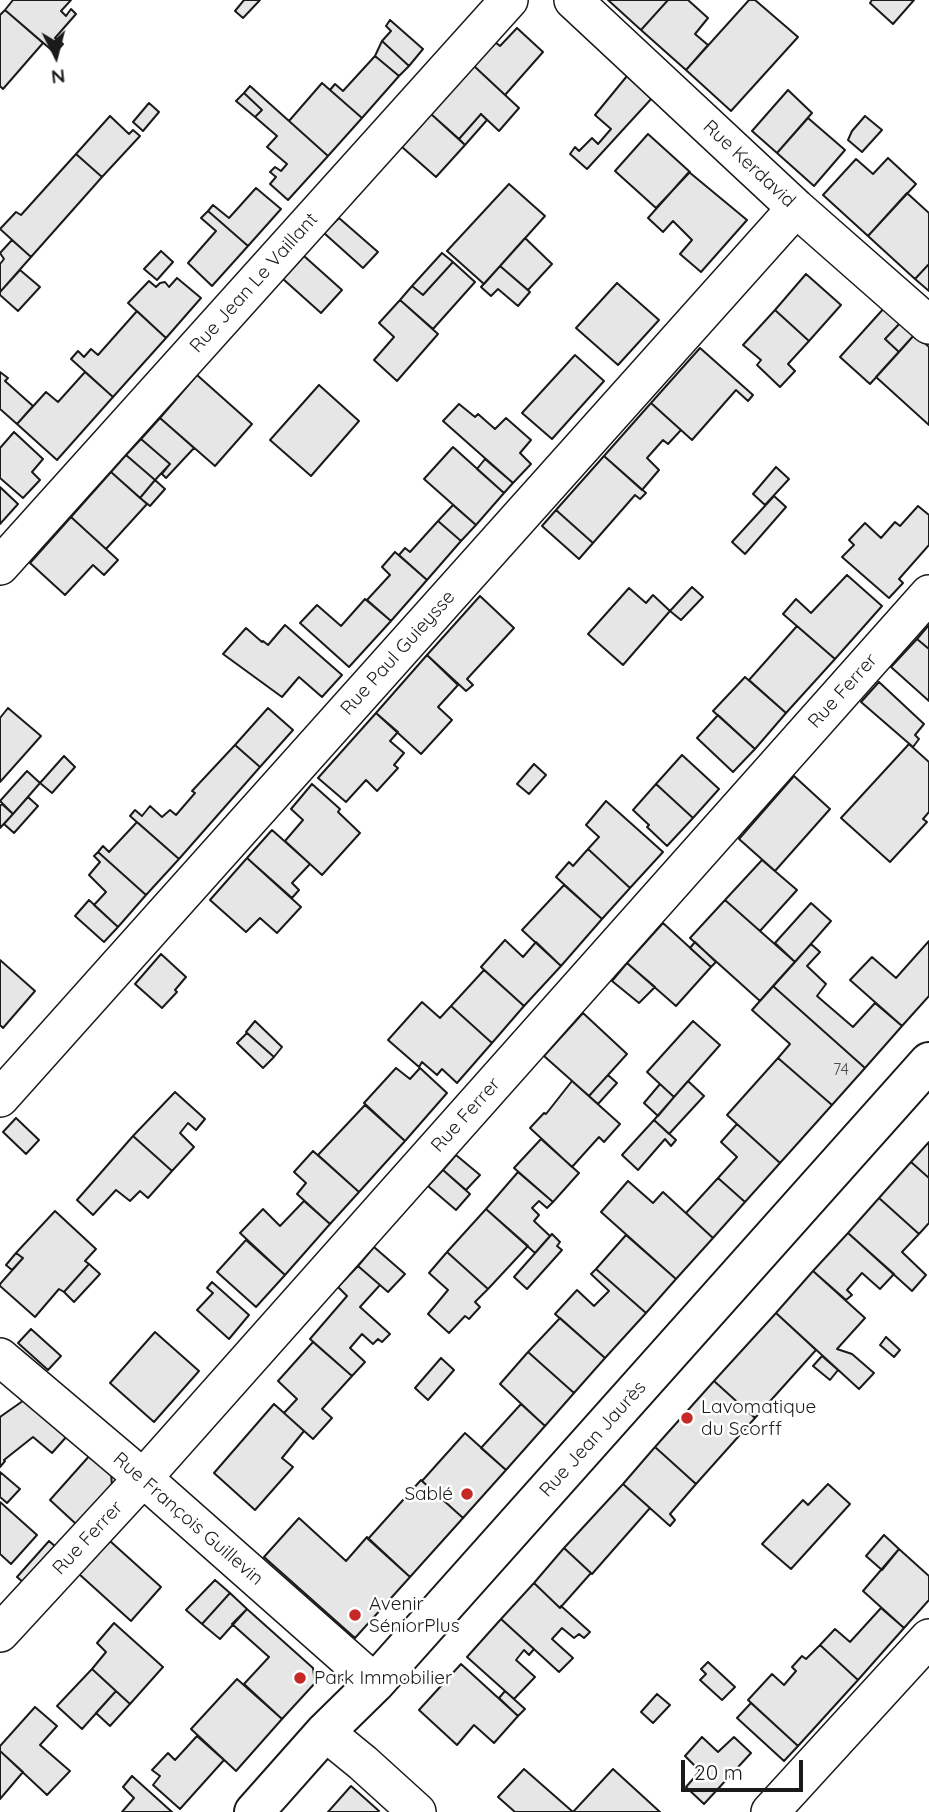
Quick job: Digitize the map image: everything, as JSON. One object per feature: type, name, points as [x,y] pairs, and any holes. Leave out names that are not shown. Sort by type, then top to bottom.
[{"type":"main road","name":"Rue Jean Jaurès","points":[[254,1812],[325,1732],[375,1683],[929,1062]]},
{"type":"street","name":"Rue Jean Le Vaillant","points":[[0,566],[509,0]]},
{"type":"street","name":"Rue Kerdavid","points":[[573,0],[796,208],[929,324]]},
{"type":"street","name":"Rue Paul Guieysse","points":[[0,1098],[796,208]]},
{"type":"street","name":"Rue Ferrer","points":[[0,1633],[143,1478],[929,594]]},
{"type":"street","name":"Rue François Guillevin","points":[[0,1357],[143,1478],[375,1683]]},
{"type":"street","points":[[770,1812],[929,1637]]},
{"type":"street","points":[[325,1732],[416,1812]]},
{"type":"building","points":[[13,0],[71,0],[61,11],[66,16],[71,9],[76,14],[55,38],[63,44],[55,53],[5,10]]},
{"type":"building","points":[[244,0],[260,0],[243,18],[235,11]]},
{"type":"building","points":[[608,0],[668,0],[641,30]]},
{"type":"building","points":[[668,0],[688,0],[708,18],[695,34],[708,45],[686,70],[641,30]]},
{"type":"building","points":[[749,0],[755,0],[798,37],[731,111],[686,70]]},
{"type":"building","points":[[872,0],[914,0],[893,24],[870,3]]},
{"type":"building","points":[[5,10],[43,43],[3,89],[0,86],[0,15]]},
{"type":"building","points":[[390,20],[423,49],[409,66],[382,41],[391,31],[386,26]]},
{"type":"building","points":[[517,28],[543,52],[505,95],[474,66],[495,42],[500,46]]},
{"type":"building","points":[[382,41],[409,66],[399,76],[375,56]]},
{"type":"building","points":[[375,56],[399,76],[362,118],[330,90],[335,84],[343,91]]},
{"type":"building","points":[[474,66],[519,108],[499,131],[481,114],[459,139],[431,114]]},
{"type":"building","points":[[627,76],[652,98],[587,169],[570,154],[575,147],[579,151],[592,138],[598,144],[611,129],[595,115]]},
{"type":"building","points":[[322,83],[362,118],[328,156],[289,121]]},
{"type":"building","points":[[250,86],[328,156],[288,200],[270,184],[276,177],[270,172],[275,167],[281,171],[287,164],[267,147],[277,136],[255,117],[262,110],[244,93]]},
{"type":"building","points":[[788,90],[812,113],[777,153],[752,131]]},
{"type":"building","points":[[244,93],[262,110],[255,117],[236,101]]},
{"type":"building","points":[[149,103],[159,112],[143,131],[133,122]]},
{"type":"building","points":[[431,114],[465,145],[436,177],[402,147]]},
{"type":"building","points":[[481,114],[487,120],[465,145],[459,139]]},
{"type":"building","points":[[110,116],[129,134],[133,130],[140,136],[102,177],[76,154]]},
{"type":"building","points":[[865,116],[882,130],[862,152],[848,140]]},
{"type":"building","points":[[808,118],[845,150],[814,186],[777,153]]},
{"type":"building","points":[[648,134],[690,172],[656,208],[615,171]]},
{"type":"building","points":[[76,154],[102,177],[31,257],[0,229],[16,212],[21,215]]},
{"type":"building","points":[[888,158],[916,184],[868,236],[823,195],[856,159],[873,174]]},
{"type":"building","points":[[689,172],[747,220],[701,272],[680,254],[692,240],[673,221],[663,232],[648,218]]},
{"type":"building","points":[[509,184],[545,216],[484,284],[447,251]]},
{"type":"building","points":[[256,188],[281,209],[248,246],[208,211],[213,205],[229,218]]},
{"type":"building","points":[[907,193],[929,213],[929,264],[915,279],[868,236]]},
{"type":"building","points":[[208,211],[248,246],[212,286],[188,263],[216,231],[201,218]]},
{"type":"building","points":[[339,218],[378,252],[363,268],[324,233]]},
{"type":"building","points":[[525,238],[552,264],[528,290],[500,266]]},
{"type":"building","points":[[12,240],[31,257],[0,292],[0,264],[4,259],[0,253]]},
{"type":"building","points":[[161,251],[173,262],[157,280],[144,269]]},
{"type":"building","points":[[442,253],[453,262],[423,295],[412,286]]},
{"type":"building","points":[[304,256],[342,290],[321,313],[283,279]]},
{"type":"building","points":[[453,262],[475,282],[433,329],[400,300],[412,286],[423,295]]},
{"type":"building","points":[[929,264],[929,291],[915,279]]},
{"type":"building","points":[[500,266],[530,292],[518,306],[498,289],[491,296],[481,287]]},
{"type":"building","points":[[20,270],[40,287],[18,311],[0,292]]},
{"type":"building","points":[[806,274],[841,305],[809,341],[775,310]]},
{"type":"building","points":[[177,278],[201,298],[166,338],[128,303],[149,281],[156,287],[165,282],[169,287]]},
{"type":"building","points":[[617,283],[659,320],[618,365],[576,328]]},
{"type":"building","points":[[400,300],[438,334],[397,381],[374,360],[394,337],[379,323]]},
{"type":"building","points":[[885,307],[902,321],[885,339],[899,352],[870,384],[840,357]]},
{"type":"building","points":[[775,310],[809,341],[788,364],[795,371],[780,387],[757,365],[761,360],[743,345]]},
{"type":"building","points":[[137,311],[166,338],[113,397],[71,359],[78,351],[84,357],[91,349],[98,355]]},
{"type":"building","points":[[902,321],[915,334],[899,352],[885,339]]},
{"type":"building","points":[[915,334],[929,347],[929,425],[876,377]]},
{"type":"building","points":[[700,348],[753,395],[748,401],[736,390],[692,440],[651,403]]},
{"type":"building","points":[[575,355],[604,381],[552,439],[522,413]]},
{"type":"building","points":[[0,372],[8,378],[5,381],[33,406],[17,424],[0,409]]},
{"type":"building","points":[[85,372],[113,397],[57,460],[17,424],[46,392],[58,402]]},
{"type":"building","points":[[197,375],[252,424],[215,466],[160,418]]},
{"type":"building","points":[[319,385],[359,421],[311,476],[270,440]]},
{"type":"building","points":[[651,403],[681,430],[668,444],[663,440],[647,458],[659,470],[642,490],[604,456]]},
{"type":"building","points":[[459,404],[475,417],[478,414],[495,429],[506,418],[531,440],[520,453],[531,464],[513,483],[443,421]]},
{"type":"building","points":[[160,418],[194,448],[166,478],[162,474],[170,464],[141,439]]},
{"type":"building","points":[[14,432],[43,459],[32,472],[40,480],[23,498],[0,478],[0,448]]},
{"type":"building","points":[[141,439],[170,464],[155,480],[126,455]]},
{"type":"building","points":[[453,447],[504,493],[476,525],[424,479]]},
{"type":"building","points":[[126,455],[155,480],[140,498],[111,472]]},
{"type":"building","points":[[604,456],[646,493],[640,499],[635,495],[593,543],[556,510]]},
{"type":"building","points":[[485,459],[513,483],[504,493],[477,469]]},
{"type":"building","points":[[776,467],[789,479],[765,505],[753,494]]},
{"type":"building","points":[[111,472],[147,504],[106,549],[71,517]]},
{"type":"building","points":[[155,480],[165,489],[150,506],[140,498]]},
{"type":"building","points":[[0,487],[18,504],[0,524]]},
{"type":"building","points":[[774,496],[786,507],[745,554],[732,542]]},
{"type":"building","points":[[453,505],[476,525],[461,541],[438,521]]},
{"type":"building","points":[[918,506],[929,515],[929,545],[899,579],[903,583],[889,598],[842,557],[854,545],[849,540],[865,523],[881,538],[895,522],[900,526]]},
{"type":"building","points":[[556,510],[593,543],[579,559],[542,526]]},
{"type":"building","points":[[71,517],[118,560],[104,575],[93,565],[65,595],[30,563]]},
{"type":"building","points":[[438,521],[461,541],[427,580],[399,555],[405,548],[410,552]]},
{"type":"building","points":[[395,552],[427,580],[391,621],[367,600],[390,575],[382,567]]},
{"type":"building","points":[[847,575],[882,606],[835,659],[783,614],[796,599],[811,613]]},
{"type":"building","points":[[692,587],[703,597],[681,620],[670,611]]},
{"type":"building","points":[[629,588],[646,603],[653,595],[670,611],[623,665],[588,634]]},
{"type":"building","points":[[480,596],[514,628],[467,679],[473,685],[466,691],[427,655]]},
{"type":"building","points":[[365,599],[391,621],[349,667],[300,623],[317,605],[341,626]]},
{"type":"building","points":[[285,625],[342,675],[322,697],[299,677],[282,697],[223,654],[246,628],[268,645]]},
{"type":"building","points":[[929,625],[929,649],[917,639]]},
{"type":"building","points":[[797,626],[835,659],[786,713],[749,680]]},
{"type":"building","points":[[917,639],[929,649],[929,701],[891,667]]},
{"type":"building","points":[[427,655],[458,685],[438,707],[452,720],[421,754],[376,713]]},
{"type":"building","points":[[745,677],[786,713],[755,749],[713,711]]},
{"type":"building","points":[[879,682],[924,724],[915,735],[919,739],[913,747],[861,702]]},
{"type":"building","points":[[8,708],[41,736],[0,782],[0,718]]},
{"type":"building","points":[[268,708],[293,730],[260,767],[235,745]]},
{"type":"building","points":[[376,713],[398,732],[390,741],[404,753],[394,765],[398,768],[377,791],[366,780],[346,802],[318,778]]},
{"type":"building","points":[[718,715],[755,749],[733,772],[697,738]]},
{"type":"building","points":[[909,744],[929,762],[929,812],[923,819],[927,822],[890,862],[841,818]]},
{"type":"building","points":[[235,745],[260,767],[179,859],[130,816],[135,810],[142,816],[150,806],[162,817],[170,810],[176,815],[195,793],[192,791]]},
{"type":"building","points":[[682,755],[719,789],[693,818],[656,784]]},
{"type":"building","points":[[64,756],[75,767],[52,793],[40,783]]},
{"type":"building","points":[[534,764],[546,775],[529,794],[517,784]]},
{"type":"building","points":[[27,771],[40,783],[13,814],[0,801]]},
{"type":"building","points":[[794,776],[830,809],[775,871],[739,839]]},
{"type":"building","points":[[312,784],[340,809],[338,812],[360,833],[322,875],[285,841],[303,820],[291,809]]},
{"type":"building","points":[[656,784],[693,818],[667,846],[633,810]]},
{"type":"building","points":[[28,797],[38,806],[14,833],[4,824]]},
{"type":"building","points":[[606,801],[663,852],[630,888],[588,849],[599,837],[586,825]]},
{"type":"building","points":[[2,804],[13,814],[0,828],[0,806]]},
{"type":"building","points":[[137,822],[179,859],[146,895],[98,852],[103,846],[109,852]]},
{"type":"building","points":[[272,830],[310,864],[292,883],[299,890],[292,898],[247,858]]},
{"type":"building","points":[[588,849],[630,888],[602,919],[556,877],[569,862],[573,866]]},
{"type":"building","points":[[98,852],[146,895],[118,927],[94,905],[106,892],[89,875],[100,862],[94,856]]},
{"type":"building","points":[[247,858],[301,907],[277,933],[260,918],[246,932],[210,900]]},
{"type":"building","points":[[762,860],[797,890],[760,931],[725,900]]},
{"type":"building","points":[[564,885],[602,919],[561,966],[522,930]]},
{"type":"building","points":[[89,900],[118,927],[104,942],[75,916]]},
{"type":"building","points":[[725,900],[795,962],[760,1001],[690,938]]},
{"type":"building","points":[[811,903],[831,921],[795,962],[775,943]]},
{"type":"building","points":[[663,923],[711,967],[676,1006],[627,963]]},
{"type":"building","points":[[505,940],[523,957],[536,942],[561,966],[524,1006],[481,967]]},
{"type":"building","points":[[929,941],[929,996],[902,1026],[850,980],[872,957],[896,978]]},
{"type":"building","points":[[695,942],[716,962],[711,967],[690,948]]},
{"type":"building","points":[[811,944],[820,952],[807,966],[826,984],[817,996],[853,1027],[875,1003],[902,1026],[865,1068],[773,986]]},
{"type":"building","points":[[161,954],[186,977],[162,1008],[135,984]]},
{"type":"building","points":[[0,960],[35,991],[3,1028],[0,1025]]},
{"type":"building","points":[[627,963],[655,987],[639,1003],[612,981]]},
{"type":"building","points":[[484,970],[524,1006],[492,1043],[451,1006]]},
{"type":"building","points":[[773,986],[865,1068],[832,1105],[778,1058],[790,1044],[752,1010]]},
{"type":"building","points":[[422,1002],[440,1018],[451,1006],[492,1043],[457,1083],[442,1069],[437,1075],[422,1062],[419,1067],[388,1040]]},
{"type":"building","points":[[583,1013],[627,1054],[589,1096],[544,1056]]},
{"type":"building","points":[[255,1021],[282,1047],[274,1057],[246,1032]]},
{"type":"building","points":[[693,1021],[720,1045],[674,1097],[647,1072]]},
{"type":"building","points":[[247,1033],[274,1057],[263,1068],[237,1043]]},
{"type":"building","points":[[778,1058],[832,1105],[780,1163],[727,1115]]},
{"type":"building","points":[[396,1068],[410,1079],[420,1068],[447,1093],[405,1141],[364,1103]]},
{"type":"building","points":[[608,1075],[617,1083],[598,1104],[589,1096]]},
{"type":"building","points":[[572,1081],[620,1124],[604,1142],[599,1137],[572,1167],[530,1128],[546,1114]]},
{"type":"building","points":[[688,1081],[704,1096],[669,1134],[654,1120]]},
{"type":"building","points":[[660,1084],[674,1097],[658,1116],[644,1103]]},
{"type":"building","points":[[175,1092],[205,1119],[196,1130],[188,1123],[180,1133],[194,1147],[172,1171],[133,1136]]},
{"type":"building","points":[[365,1105],[405,1141],[359,1192],[318,1155]]},
{"type":"building","points":[[16,1118],[39,1140],[26,1154],[3,1132]]},
{"type":"building","points":[[654,1120],[676,1140],[671,1146],[665,1139],[638,1170],[622,1155]]},
{"type":"building","points":[[737,1124],[780,1163],[745,1202],[718,1178],[737,1157],[721,1142]]},
{"type":"building","points":[[133,1136],[172,1171],[148,1198],[140,1191],[130,1201],[116,1190],[93,1215],[77,1200]]},
{"type":"building","points":[[541,1139],[579,1173],[553,1202],[514,1168]]},
{"type":"building","points":[[929,1142],[929,1178],[911,1162]]},
{"type":"building","points":[[313,1151],[359,1192],[330,1224],[297,1194],[306,1183],[294,1172]]},
{"type":"building","points":[[456,1155],[480,1175],[466,1190],[443,1170]]},
{"type":"building","points":[[911,1162],[929,1178],[929,1223],[919,1234],[879,1198]]},
{"type":"building","points":[[443,1170],[470,1194],[456,1210],[428,1186]]},
{"type":"building","points":[[518,1172],[553,1202],[547,1208],[539,1201],[532,1208],[539,1215],[534,1221],[550,1236],[535,1253],[486,1209]]},
{"type":"building","points":[[718,1178],[745,1202],[713,1238],[686,1213]]},
{"type":"building","points":[[628,1181],[653,1203],[663,1192],[713,1238],[676,1279],[601,1212]]},
{"type":"building","points":[[879,1198],[919,1234],[902,1252],[926,1275],[912,1291],[848,1233]]},
{"type":"building","points":[[304,1201],[330,1224],[285,1275],[240,1233],[263,1209],[280,1226]]},
{"type":"building","points":[[486,1209],[528,1246],[488,1289],[447,1252]]},
{"type":"building","points":[[55,1211],[96,1249],[85,1261],[89,1264],[64,1292],[59,1289],[35,1317],[0,1284],[23,1258],[16,1253]]},
{"type":"building","points":[[848,1233],[894,1274],[880,1289],[862,1273],[847,1290],[852,1295],[846,1300],[813,1271]]},
{"type":"building","points":[[552,1234],[560,1242],[557,1246],[562,1250],[527,1289],[514,1277]]},
{"type":"building","points":[[626,1235],[676,1279],[646,1313],[596,1269]]},
{"type":"building","points":[[246,1240],[285,1275],[256,1307],[217,1272]]},
{"type":"building","points":[[374,1247],[405,1274],[388,1292],[358,1266]]},
{"type":"building","points":[[447,1252],[488,1289],[475,1302],[480,1307],[469,1319],[465,1316],[449,1333],[428,1314],[448,1290],[429,1273]]},
{"type":"building","points":[[16,1253],[23,1258],[12,1270],[6,1265]]},
{"type":"building","points":[[89,1264],[100,1274],[74,1302],[64,1292]]},
{"type":"building","points":[[358,1266],[380,1285],[360,1307],[390,1334],[382,1342],[378,1339],[373,1344],[362,1334],[350,1348],[365,1362],[352,1376],[310,1339],[347,1296],[338,1287]]},
{"type":"building","points":[[596,1269],[646,1313],[605,1358],[555,1314],[577,1290],[594,1306],[609,1291],[591,1274]]},
{"type":"building","points":[[813,1271],[865,1318],[837,1349],[852,1354],[874,1373],[859,1389],[776,1313]]},
{"type":"building","points":[[212,1282],[249,1315],[229,1339],[197,1310],[213,1293],[207,1288]]},
{"type":"building","points":[[776,1313],[816,1350],[755,1418],[714,1381]]},
{"type":"building","points":[[560,1318],[605,1358],[574,1393],[528,1352]]},
{"type":"building","points":[[31,1329],[61,1356],[48,1370],[18,1343]]},
{"type":"building","points":[[155,1332],[199,1371],[154,1422],[110,1383]]},
{"type":"building","points":[[886,1337],[900,1350],[894,1357],[880,1345]]},
{"type":"building","points":[[313,1342],[352,1376],[322,1409],[332,1418],[313,1439],[284,1413],[297,1399],[278,1381]]},
{"type":"building","points":[[528,1352],[574,1393],[545,1426],[500,1384]]},
{"type":"building","points":[[822,1356],[838,1370],[830,1380],[813,1366]]},
{"type":"building","points":[[441,1358],[454,1370],[428,1400],[415,1388]]},
{"type":"building","points":[[714,1381],[755,1418],[696,1484],[655,1447]]},
{"type":"building","points":[[27,1398],[68,1435],[52,1453],[33,1437],[4,1460],[0,1467],[0,1417]]},
{"type":"building","points":[[274,1404],[304,1431],[282,1458],[293,1467],[255,1510],[214,1473]]},
{"type":"building","points":[[521,1404],[545,1426],[506,1470],[481,1448]]},
{"type":"building","points":[[465,1433],[506,1470],[463,1518],[422,1481]]},
{"type":"building","points":[[655,1447],[696,1484],[670,1514],[675,1520],[670,1526],[623,1484]]},
{"type":"building","points":[[91,1454],[111,1472],[112,1486],[76,1524],[50,1500]]},
{"type":"building","points":[[0,1472],[20,1489],[7,1503],[0,1497]]},
{"type":"building","points":[[421,1480],[463,1518],[410,1577],[368,1539]]},
{"type":"building","points":[[623,1484],[650,1508],[592,1574],[564,1548]]},
{"type":"building","points":[[828,1484],[850,1504],[791,1569],[762,1544],[803,1500],[808,1505]]},
{"type":"building","points":[[0,1502],[37,1535],[11,1564],[0,1554]]},
{"type":"building","points":[[299,1518],[346,1561],[367,1537],[410,1577],[355,1638],[264,1557]]},
{"type":"building","points":[[884,1535],[899,1549],[882,1570],[866,1556]]},
{"type":"building","points":[[49,1541],[56,1547],[24,1583],[17,1577]]},
{"type":"building","points":[[110,1541],[161,1587],[131,1621],[79,1574]]},
{"type":"building","points":[[564,1548],[591,1573],[560,1608],[534,1583]]},
{"type":"building","points":[[899,1549],[929,1576],[929,1600],[904,1628],[863,1591]]},
{"type":"building","points":[[215,1580],[230,1593],[202,1624],[186,1610]]},
{"type":"building","points":[[534,1583],[590,1632],[584,1638],[579,1634],[574,1638],[562,1628],[552,1639],[573,1658],[559,1672],[501,1619]]},
{"type":"building","points":[[230,1593],[247,1609],[220,1639],[202,1624]]},
{"type":"building","points":[[881,1608],[904,1628],[858,1680],[820,1645],[835,1629],[850,1642]]},
{"type":"building","points":[[247,1609],[313,1668],[315,1683],[282,1719],[244,1684],[269,1657],[232,1624]]},
{"type":"building","points":[[501,1619],[534,1649],[529,1655],[524,1650],[516,1660],[535,1677],[514,1699],[467,1657]]},
{"type":"building","points":[[114,1623],[163,1667],[130,1704],[92,1669],[106,1652],[97,1643]]},
{"type":"building","points":[[820,1645],[858,1680],[798,1746],[748,1700],[772,1674],[784,1685],[796,1671],[792,1667],[802,1656],[806,1659]]},
{"type":"building","points":[[708,1662],[735,1687],[722,1700],[700,1680],[706,1674],[701,1669]]},
{"type":"building","points":[[461,1664],[518,1716],[494,1743],[474,1725],[457,1745],[419,1710]]},
{"type":"building","points":[[92,1669],[116,1691],[82,1729],[57,1706]]},
{"type":"building","points":[[237,1679],[282,1719],[236,1771],[191,1729]]},
{"type":"building","points":[[116,1691],[130,1704],[110,1726],[96,1713]]},
{"type":"building","points":[[505,1691],[525,1709],[518,1716],[499,1698]]},
{"type":"building","points":[[657,1694],[670,1705],[653,1723],[641,1712]]},
{"type":"building","points":[[751,1703],[798,1746],[784,1761],[737,1718]]},
{"type":"building","points":[[35,1707],[57,1726],[40,1745],[70,1771],[47,1795],[0,1751],[0,1746]]},
{"type":"building","points":[[197,1736],[224,1760],[180,1809],[153,1785],[160,1776],[152,1770],[168,1753],[175,1760]]},
{"type":"building","points":[[702,1737],[718,1752],[734,1737],[751,1753],[704,1804],[686,1787],[700,1771],[685,1756]]},
{"type":"building","points":[[0,1751],[23,1772],[0,1799]]},
{"type":"building","points":[[524,1769],[573,1812],[515,1812],[498,1797]]},
{"type":"building","points":[[613,1769],[660,1812],[573,1812]]},
{"type":"building","points":[[132,1776],[172,1812],[122,1812],[134,1798],[123,1787]]},
{"type":"building","points":[[351,1786],[379,1811],[328,1812]]},
{"type":"place","name":"Lavomatique du Scorff","points":[[687,1418]]},
{"type":"place","name":"Sablé","points":[[467,1494]]},
{"type":"place","name":"Avenir SéniorPlus","points":[[355,1615]]},
{"type":"place","name":"Park Immobilier","points":[[300,1678]]}]
